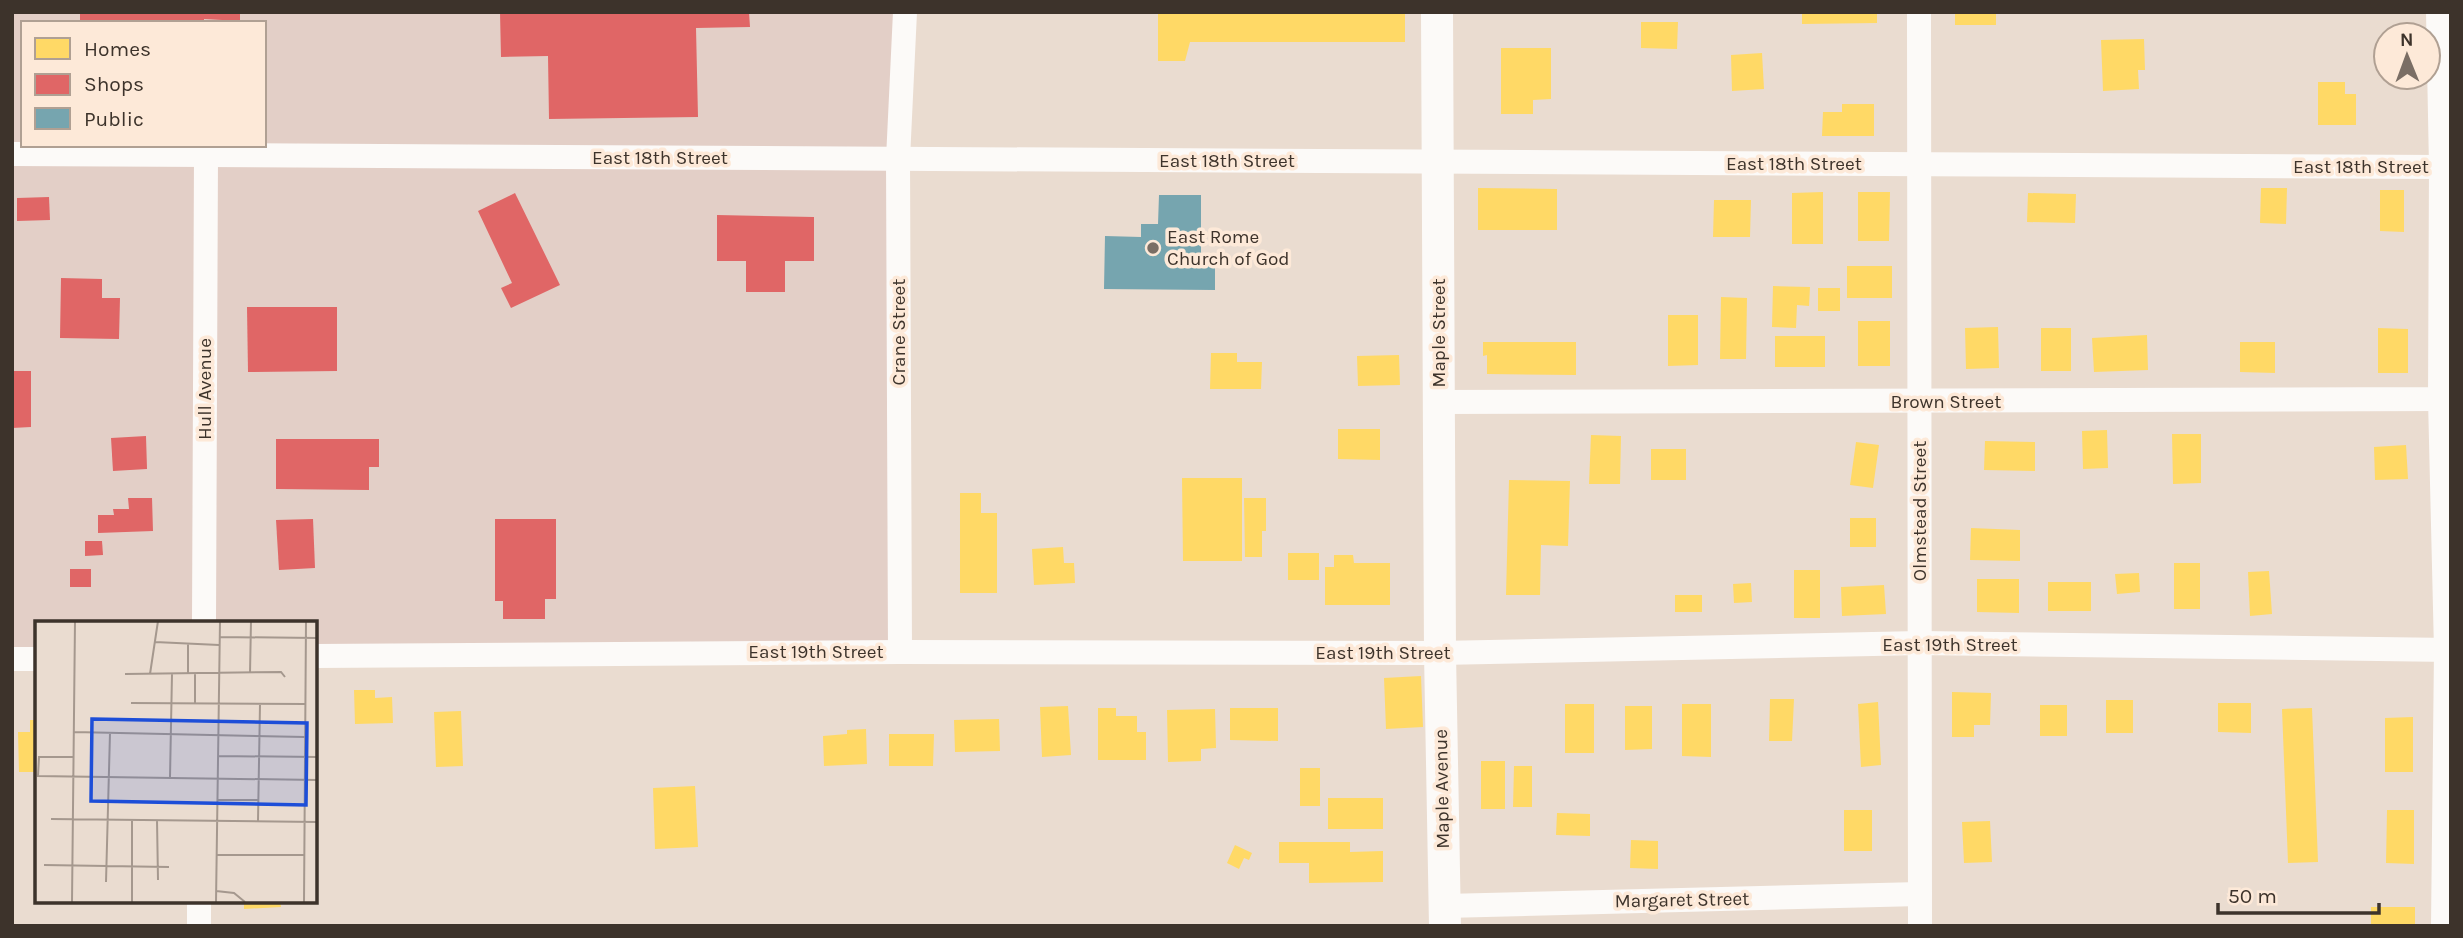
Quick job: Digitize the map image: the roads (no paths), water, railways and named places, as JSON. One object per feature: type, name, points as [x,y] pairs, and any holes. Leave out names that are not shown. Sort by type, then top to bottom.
[{"type":"main road","name":"Maple Street","points":[[1437,12],[1440,653]]},
{"type":"main road","name":"Maple Avenue","points":[[1440,653],[1445,916]]},
{"type":"street","name":"Crane Street","points":[[900,652],[898,159],[905,12]]},
{"type":"street","name":"Olmstead Street","points":[[1919,12],[1920,926]]},
{"type":"street","points":[[2438,12],[2449,650],[2443,926]]},
{"type":"street","name":"East 18th Street","points":[[12,155],[2441,167]]},
{"type":"street","name":"Hull Avenue","points":[[204,621],[206,155]]},
{"type":"street","name":"Brown Street","points":[[1439,402],[1920,402],[2446,396]]},
{"type":"street","name":"East 19th Street","points":[[317,656],[900,652],[1440,653],[1920,643],[2449,650]]},
{"type":"street","points":[[12,659],[35,659]]},
{"type":"street","name":"Margaret Street","points":[[1445,916],[1920,894]]},
{"type":"street","points":[[199,903],[199,926]]},
{"type":"place","name":"East Rome Church of God","points":[[1153,248]]}]
